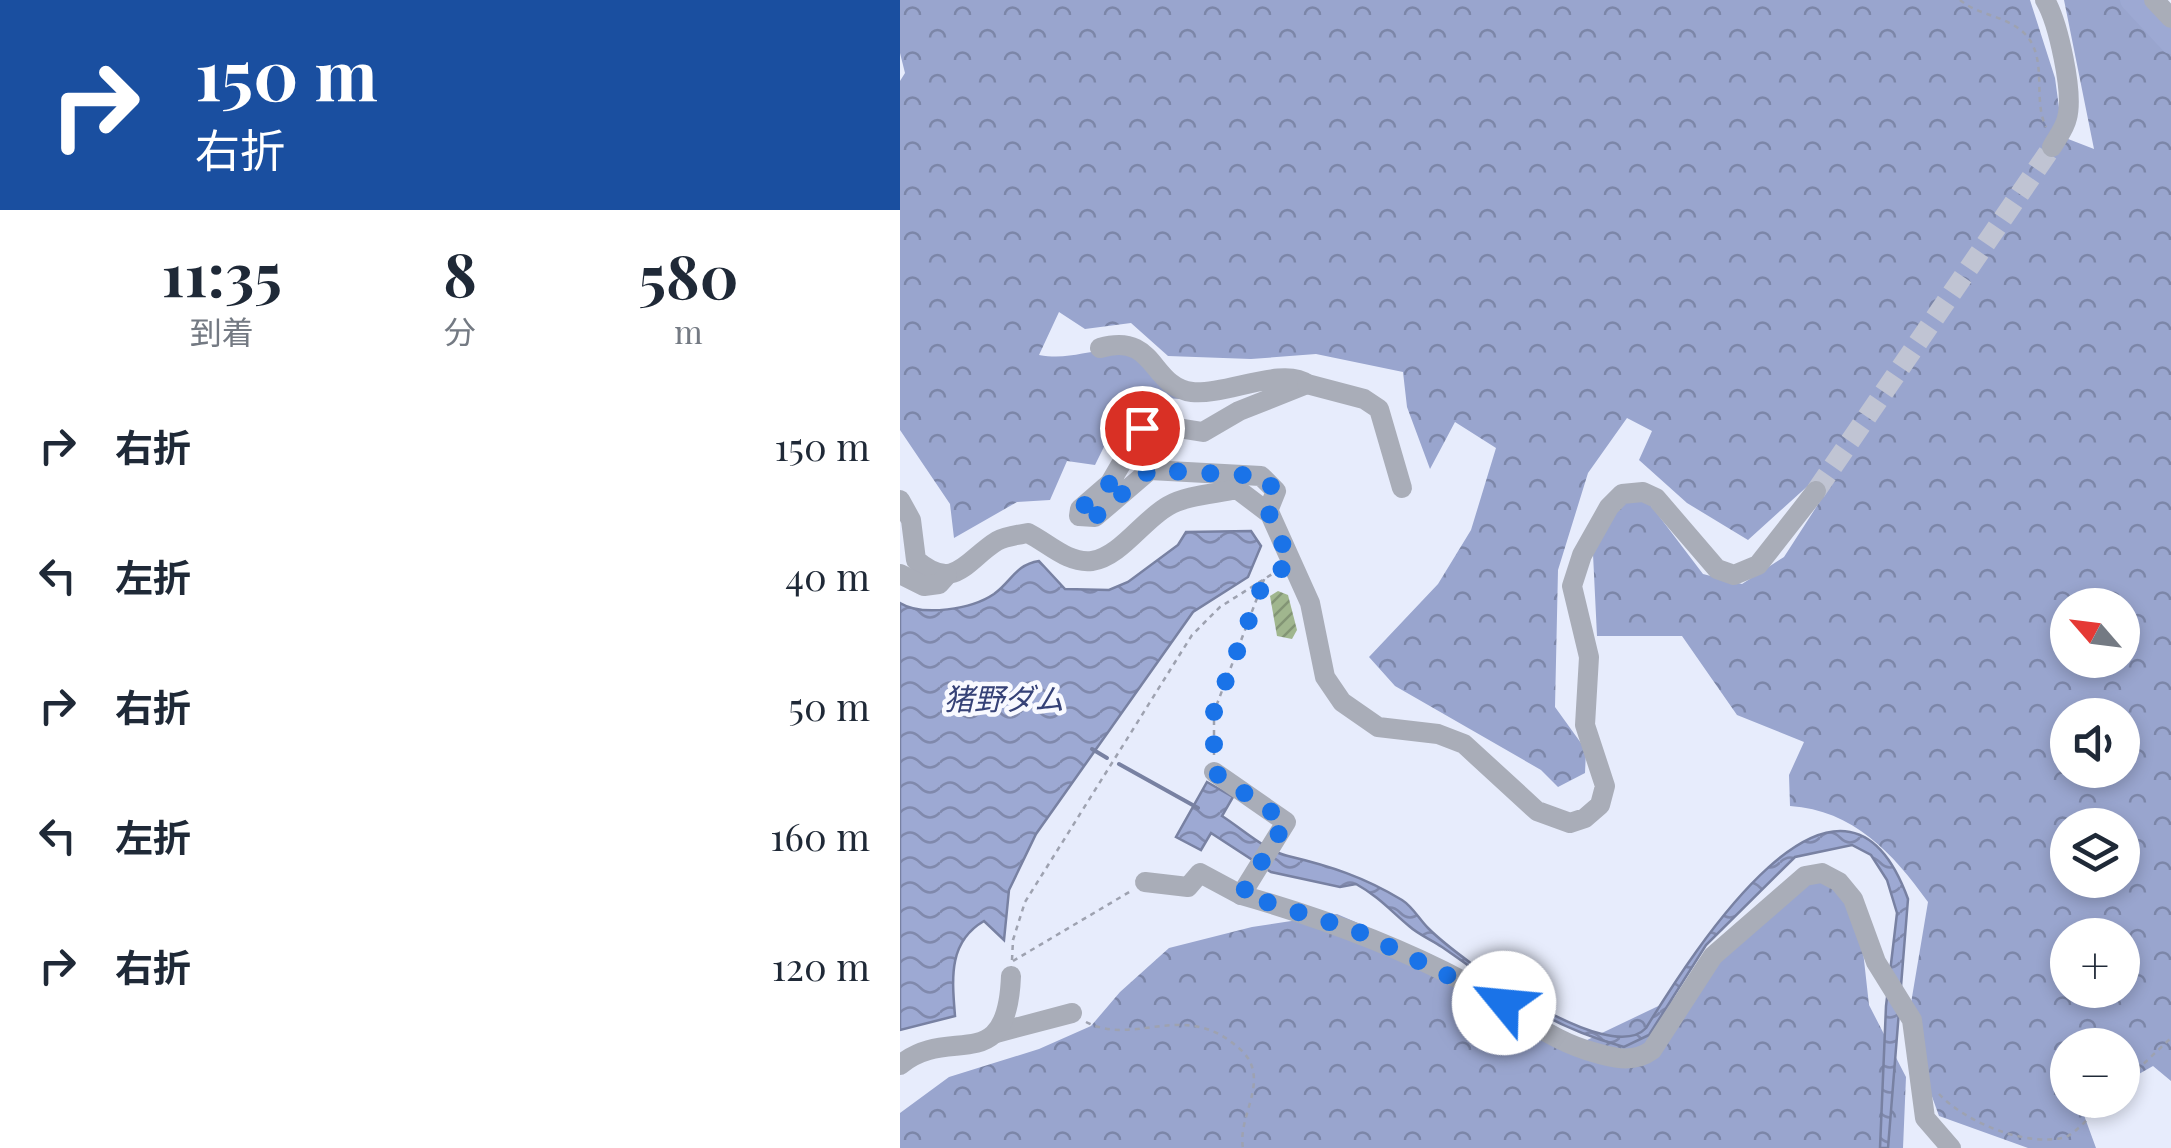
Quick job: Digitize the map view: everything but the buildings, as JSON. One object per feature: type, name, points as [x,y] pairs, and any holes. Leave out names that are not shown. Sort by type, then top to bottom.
[{"type":"street","points":[[2045,0],[2056,24],[2068,102],[2067,119],[2055,142]]},
{"type":"street","points":[[2154,0],[2171,18]]},
{"type":"street","points":[[1100,348],[1117,344],[1138,348],[1170,382],[1190,392],[1284,377],[1364,400],[1378,408],[1402,488]]},
{"type":"street","points":[[1268,511],[1276,491],[1261,476],[1162,468],[1150,470],[1095,517],[1079,516],[1080,509],[1110,483],[1142,428],[1153,424],[1188,432],[1212,430],[1239,411],[1306,384]]},
{"type":"street","points":[[900,574],[924,586],[939,584],[998,540],[1028,532],[1068,558],[1090,561],[1107,556],[1149,517],[1173,502],[1236,490],[1268,511],[1310,603],[1326,677],[1342,702],[1378,727],[1438,734],[1464,744],[1537,811],[1570,823],[1586,818],[1600,805],[1605,786],[1585,725],[1589,658],[1572,586],[1582,554],[1608,507],[1622,494],[1643,492],[1656,498],[1717,569],[1734,575],[1758,565],[1816,490]]},
{"type":"street","points":[[900,500],[911,520],[916,560],[929,570],[947,575]]},
{"type":"street","points":[[1214,772],[1286,822],[1247,886]]},
{"type":"street","points":[[1145,882],[1188,887],[1200,872],[1247,886],[1357,931],[1487,993],[1544,1031],[1584,1050],[1639,1059],[1652,1050],[1713,956],[1805,876],[1822,873],[1839,882],[1853,899],[1893,990],[1912,1020],[1925,1118],[1951,1148]]},
{"type":"street","points":[[996,1033],[1010,1008],[1012,969]]},
{"type":"street","points":[[900,1065],[918,1055],[982,1042],[996,1033],[1072,1013]]},
{"type":"path","points":[[1960,0],[1971,9],[2011,22],[2029,37],[2040,72],[2041,117],[2055,142]]},
{"type":"path","points":[[1012,969],[1013,940],[1024,902],[1192,635],[1220,607],[1291,564]]},
{"type":"path","points":[[1214,772],[1214,712],[1265,578]]},
{"type":"path","points":[[1012,969],[1145,882]]},
{"type":"path","points":[[1072,1013],[1099,1028],[1190,1024],[1225,1038],[1244,1052],[1254,1078],[1240,1128],[1243,1148]]},
{"type":"path","points":[[2140,1067],[2171,1038]]},
{"type":"path","points":[[1919,1070],[1969,1120],[2030,1140],[2068,1136],[2087,1118]]},
{"type":"green space","points":[[900,0],[2030,0],[2055,78],[2063,137],[2094,149],[2064,0],[2149,0],[2171,24],[2171,1081],[2153,1066],[2140,1073],[2140,1028],[2050,1028],[2050,1118],[2085,1118],[2096,1148],[2028,1148],[1939,1116],[1907,1027],[1928,902],[1886,851],[1852,825],[1813,809],[1790,806],[1789,775],[1804,742],[1737,715],[1682,636],[1597,636],[1593,554],[1629,490],[1646,499],[1703,574],[1742,584],[1784,557],[1826,492],[1811,483],[1748,540],[1687,503],[1639,460],[1652,431],[1627,418],[1588,473],[1558,570],[1555,707],[1586,750],[1585,773],[1558,787],[1541,770],[1395,686],[1369,657],[1438,584],[1471,530],[1496,448],[1455,422],[1430,469],[1407,407],[1403,372],[1316,354],[1251,359],[1168,356],[1131,323],[1085,329],[1059,312],[1039,355],[1125,353],[1198,400],[1129,396],[1095,465],[1067,461],[1050,500],[1017,502],[954,538],[950,504],[900,430],[900,81],[905,73],[900,53]]},
{"type":"green space","points":[[1808,880],[1831,882],[1860,924],[1869,1005],[1906,1077],[1903,1148],[900,1148],[900,1113],[949,1077],[1039,1049],[1091,1026],[1120,992],[1169,948],[1252,927],[1337,914],[1432,955],[1583,1042],[1673,999],[1753,923]]},
{"type":"water","name":"猪野ダム","points":[[1251,531],[1261,546],[1248,577],[1193,612],[1036,834],[1009,890],[1004,940],[984,921],[964,939],[953,975],[955,1016],[900,1030],[900,603],[921,610],[973,604],[994,594],[1024,566],[1039,561],[1065,589],[1109,590],[1128,582],[1178,545],[1186,532]]},
{"type":"water","points":[[1207,782],[1233,797],[1222,816],[1262,844],[1388,892],[1406,903],[1445,943],[1501,984],[1569,1022],[1601,1034],[1627,1036],[1646,1028],[1696,951],[1731,907],[1769,867],[1808,840],[1845,831],[1879,849],[1908,899],[1888,1148],[1880,1148],[1886,1006],[1897,913],[1887,880],[1871,855],[1852,845],[1795,857],[1706,945],[1649,1035],[1624,1047],[1571,1028],[1528,1006],[1413,929],[1356,884],[1340,887],[1271,872],[1211,833],[1201,850],[1176,837]]},
{"type":"waterway","points":[[2131,0],[2171,43]]},
{"type":"waterway","points":[[1092,749],[1107,758]]},
{"type":"waterway","points":[[1119,764],[1198,808]]},
{"type":"tunnel","points":[[1816,491],[2052,147]]},
{"type":"route","points":[[1142,428],[1110,483],[1084,504],[1079,516],[1095,517],[1140,477],[1162,468],[1261,476],[1276,491],[1268,511],[1291,564],[1265,578],[1214,712],[1214,772],[1286,822],[1242,894],[1357,931],[1504,1003]]}]
